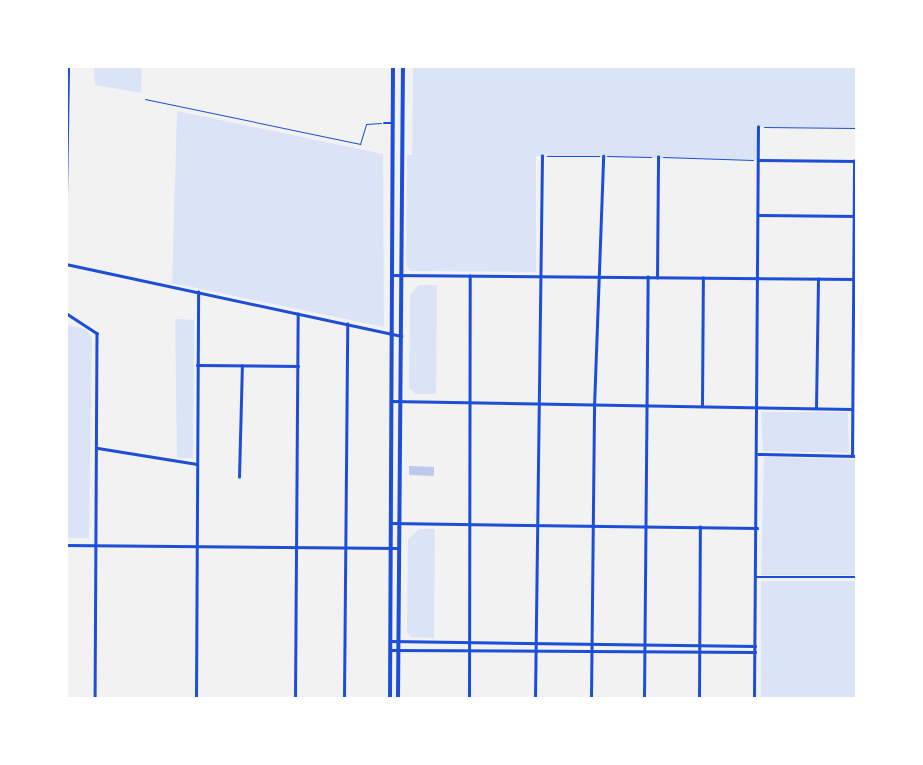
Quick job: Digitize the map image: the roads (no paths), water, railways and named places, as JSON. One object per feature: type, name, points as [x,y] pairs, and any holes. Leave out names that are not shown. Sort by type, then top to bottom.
[{"type":"main road","points":[[390,698],[393,66]]},
{"type":"main road","points":[[398,698],[403,66]]},
{"type":"street","points":[[66,197],[68,66]]},
{"type":"street","points":[[384,123],[393,123]]},
{"type":"street","points":[[754,698],[758,454],[758,127]]},
{"type":"street","points":[[535,698],[541,156]]},
{"type":"street","points":[[591,698],[595,404],[603,156]]},
{"type":"street","points":[[657,278],[658,157]]},
{"type":"street","points":[[758,160],[855,161],[852,409],[854,456],[758,454]]},
{"type":"street","points":[[758,215],[855,216]]},
{"type":"street","points":[[66,264],[401,336]]},
{"type":"street","points":[[393,275],[855,279]]},
{"type":"street","points":[[469,698],[467,642],[470,276]]},
{"type":"street","points":[[644,698],[648,277]]},
{"type":"street","points":[[702,406],[704,278]]},
{"type":"street","points":[[816,408],[818,279]]},
{"type":"street","points":[[196,698],[198,292]]},
{"type":"street","points":[[66,313],[97,333],[95,698]]},
{"type":"street","points":[[295,698],[298,314]]},
{"type":"street","points":[[344,698],[347,324]]},
{"type":"street","points":[[197,365],[298,366]]},
{"type":"street","points":[[239,477],[242,366]]},
{"type":"street","points":[[392,401],[852,409]]},
{"type":"street","points":[[97,448],[197,464]]},
{"type":"street","points":[[391,523],[757,528]]},
{"type":"street","points":[[699,698],[700,527]]},
{"type":"street","points":[[66,545],[400,548]]},
{"type":"street","points":[[756,577],[856,577]]},
{"type":"street","points":[[391,641],[755,646]]},
{"type":"street","points":[[391,650],[755,652]]},
{"type":"lane","points":[[145,99],[360,144],[366,124],[384,123]]}]
